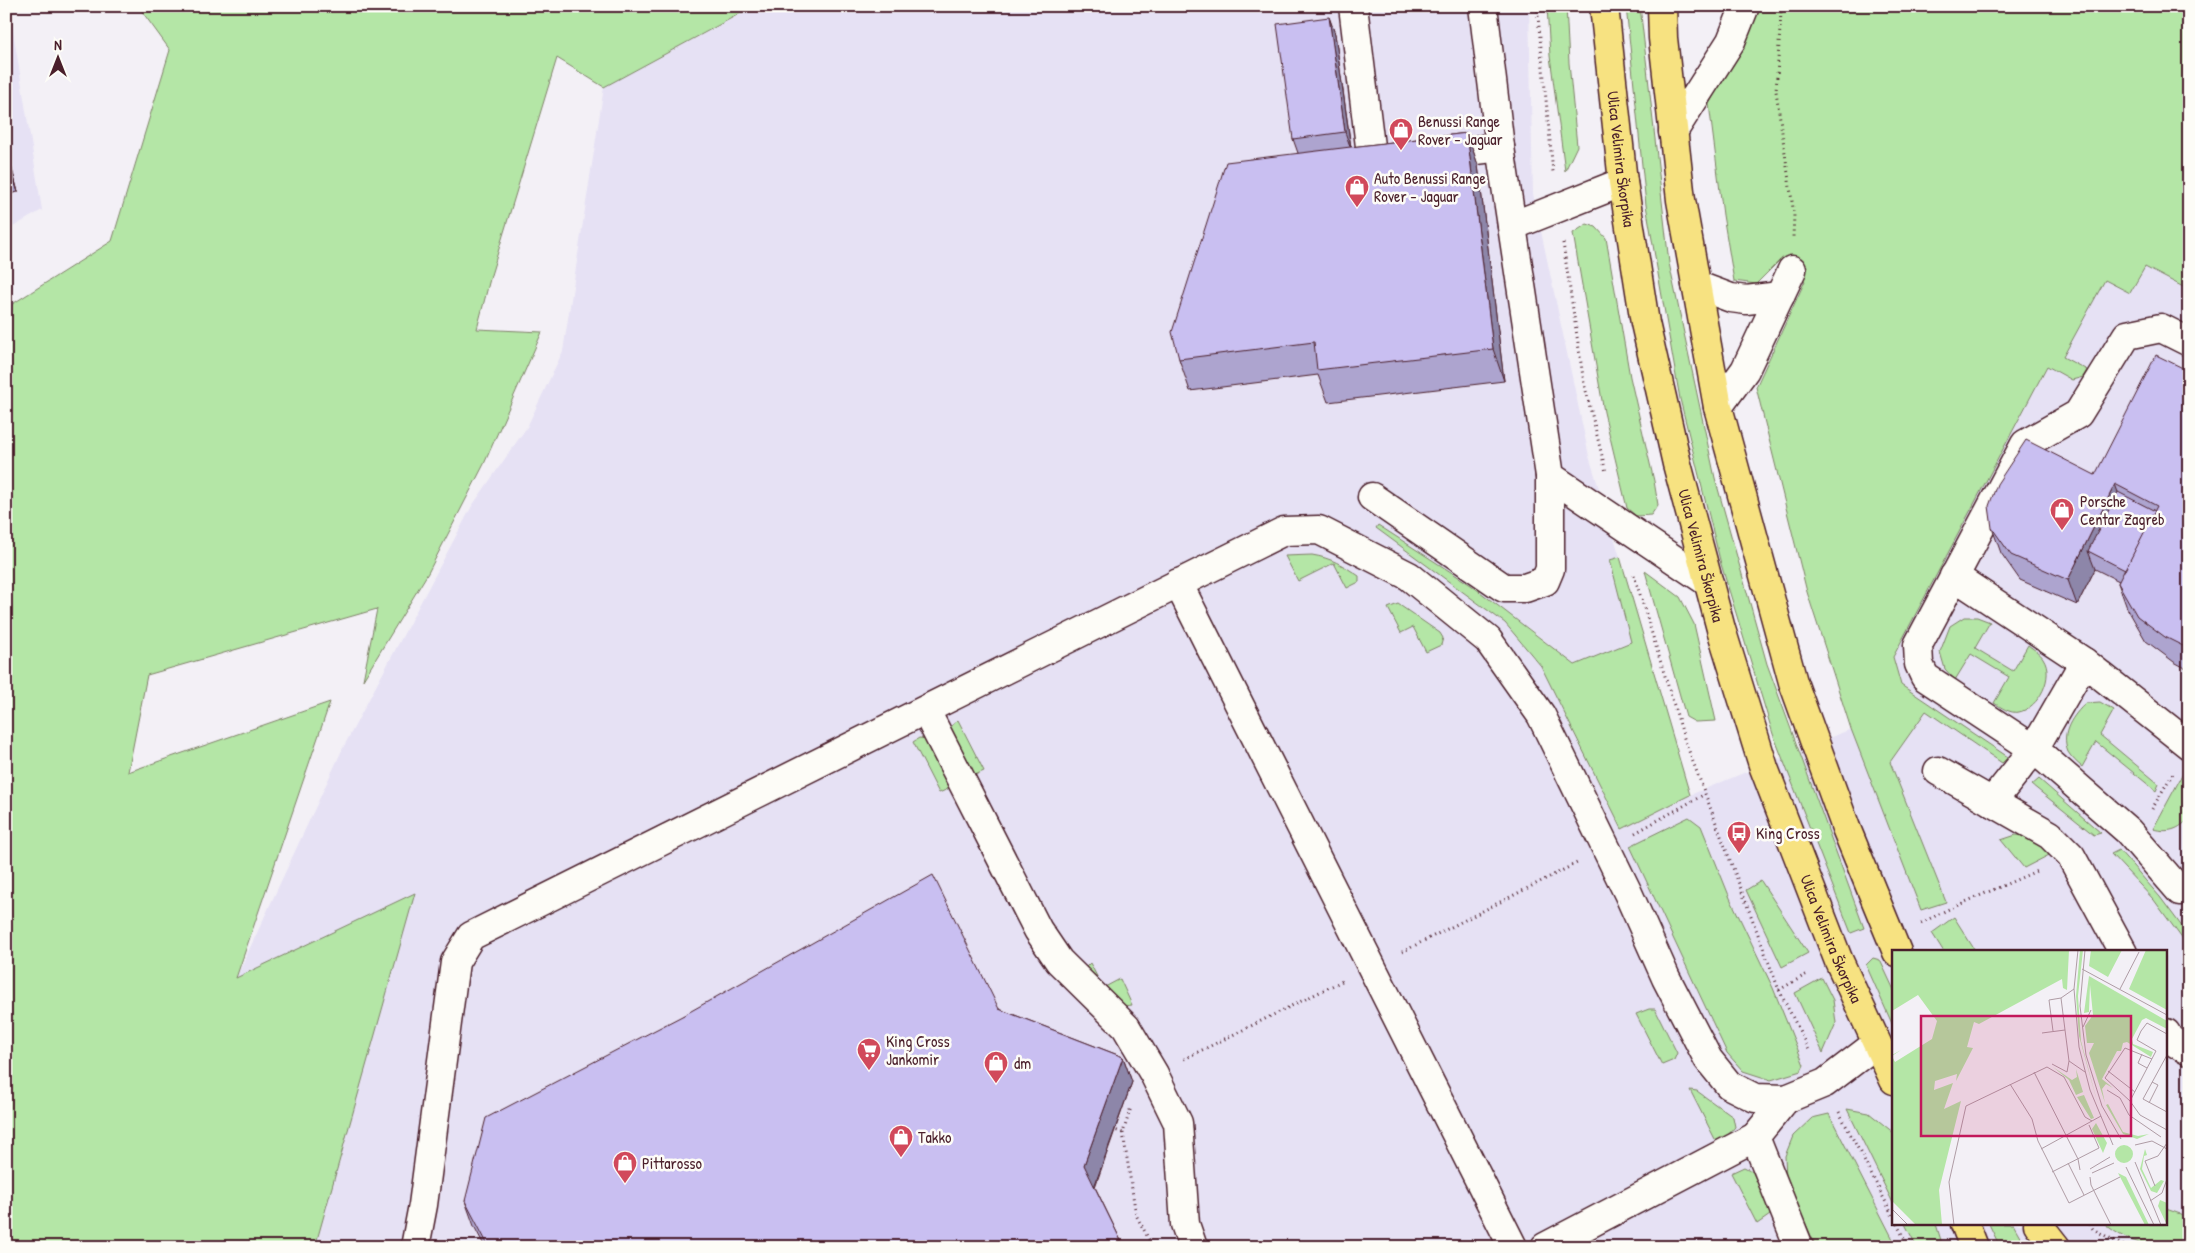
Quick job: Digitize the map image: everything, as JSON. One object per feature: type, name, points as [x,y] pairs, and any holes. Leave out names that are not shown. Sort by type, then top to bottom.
[{"type":"main road","name":"Ulica Velimira Škorpika","points":[[1604,6],[1623,182],[1647,332],[1677,464],[1709,583],[1764,768],[1838,959],[1892,1076]]},
{"type":"main road","points":[[1662,6],[1681,200],[1718,407],[1793,682],[1846,828],[1896,950]]},
{"type":"main road","points":[[1966,1226],[1974,1247]]},
{"type":"main road","points":[[2040,1226],[2056,1247]]},
{"type":"lane","points":[[1353,6],[1372,163]]},
{"type":"lane","points":[[1372,497],[1504,588],[1525,588],[1545,582],[1550,569],[1550,476],[1500,147],[1483,6]]},
{"type":"lane","points":[[1673,132],[1731,41],[1746,6]]},
{"type":"lane","points":[[1343,166],[1500,147]]},
{"type":"lane","points":[[1512,226],[1623,182]]},
{"type":"lane","points":[[1718,407],[1745,370],[1792,270]]},
{"type":"lane","points":[[1696,285],[1732,298],[1746,300],[1780,296]]},
{"type":"lane","points":[[2186,890],[2128,831],[2034,749],[1925,677],[1919,664],[1918,645],[2025,444],[2078,414],[2128,335],[2161,328],[2189,342]]},
{"type":"lane","points":[[1550,476],[1709,583]]},
{"type":"lane","points":[[415,1247],[423,1205],[455,962],[471,936],[1284,531],[1319,530],[1410,576],[1488,640],[1542,715],[1628,893],[1666,978],[1708,1059],[1729,1085],[1755,1098],[1786,1099],[1825,1083],[1876,1044]]},
{"type":"lane","points":[[1954,576],[2084,662],[2189,745]]},
{"type":"lane","points":[[1178,583],[1513,1247]]},
{"type":"lane","points":[[1992,802],[2034,749],[2084,662]]},
{"type":"lane","points":[[926,711],[1038,930],[1059,961],[1126,1027],[1154,1074],[1178,1123],[1185,1224],[1193,1247]]},
{"type":"lane","points":[[1938,771],[2050,835],[2071,856],[2122,950]]},
{"type":"lane","points":[[2168,1037],[2189,1052]]},
{"type":"lane","points":[[1545,1247],[1755,1137],[1786,1099]]},
{"type":"lane","points":[[1755,1137],[1799,1247]]},
{"type":"path","points":[[1537,6],[1554,182]]},
{"type":"path","points":[[1781,6],[1776,91],[1794,215],[1792,270]]},
{"type":"path","points":[[1563,242],[1584,383],[1608,478]]},
{"type":"path","points":[[1634,573],[1684,738],[1779,990],[1814,1060]]},
{"type":"path","points":[[2148,816],[2175,770]]},
{"type":"path","points":[[1635,833],[1705,794]]},
{"type":"path","points":[[1916,925],[1949,908],[2071,856]]},
{"type":"path","points":[[1779,990],[1811,972]]},
{"type":"path","points":[[1134,1098],[1123,1133],[1136,1215],[1152,1247]]},
{"type":"path","points":[[1838,1109],[1892,1214]]},
{"type":"path","points":[[1106,1126],[1123,1133]]},
{"type":"path","points":[[1898,1226],[1908,1247]]},
{"type":"path","points":[[2091,1226],[2126,1247]]},
{"type":"shaded area","points":[[6,6],[9,6],[42,210],[6,231]]},
{"type":"shaded area","points":[[756,6],[1529,6],[1533,194],[1589,456],[1620,557],[1610,561],[1632,642],[1575,665],[1532,631],[1376,528],[1505,623],[1541,666],[1622,829],[1690,795],[1851,729],[1893,657],[2018,418],[2189,108],[2189,1247],[315,1247],[327,1202],[236,978],[343,748],[472,506],[527,427],[563,351],[604,87]]},
{"type":"green space","points":[[138,6],[754,6],[604,87],[557,58],[491,275],[477,329],[542,332],[484,464],[428,573],[363,680],[377,609],[147,675],[128,772],[330,702],[236,978],[415,893],[315,1247],[6,1247],[6,308],[112,241],[170,50]]},
{"type":"green space","points":[[1547,6],[1566,6],[1577,146],[1565,171],[1550,56]]},
{"type":"green space","points":[[1626,6],[1640,6],[1669,263],[1715,478],[1767,664],[1864,928],[1851,933],[1773,734],[1721,564],[1680,399],[1646,205]]},
{"type":"green space","points":[[1761,6],[2189,6],[2189,290],[2145,267],[2130,293],[2105,280],[2063,357],[2087,370],[2083,377],[2072,380],[2047,366],[1893,657],[1901,685],[2008,757],[2002,763],[1926,711],[1890,762],[1946,902],[1921,910],[1851,729],[1807,592],[1756,387],[1805,281],[1780,260],[1756,284],[1734,281],[1723,215],[1709,104]]},
{"type":"green space","points":[[1587,224],[1596,227],[1606,238],[1630,377],[1658,505],[1651,515],[1636,516],[1627,508],[1604,412],[1573,233]]},
{"type":"green space","points":[[1378,525],[1471,585],[1575,665],[1631,642],[1610,560],[1620,557],[1690,795],[1622,829],[1541,666],[1505,623],[1376,528]]},
{"type":"green space","points":[[1312,555],[1342,565],[1359,576],[1359,582],[1347,588],[1334,563],[1298,581],[1285,556]]},
{"type":"green space","points":[[1645,571],[1680,597],[1694,624],[1716,721],[1695,722],[1686,717]]},
{"type":"green space","points":[[1398,604],[1440,633],[1443,638],[1441,645],[1426,652],[1413,627],[1401,633],[1388,608]]},
{"type":"green space","points":[[1964,617],[1977,617],[1990,622],[1975,648],[2013,671],[2028,645],[2043,658],[2047,673],[2046,682],[2039,698],[2033,704],[2019,712],[2012,712],[1994,703],[2009,677],[1971,654],[1955,680],[1945,669],[1940,652],[1950,626]]},
{"type":"green space","points":[[2100,702],[2114,710],[2100,735],[2159,784],[2156,791],[2096,742],[2082,767],[2068,752],[2066,738],[2072,719],[2086,703]]},
{"type":"green space","points":[[958,720],[984,771],[975,775],[970,771],[950,727]]},
{"type":"green space","points":[[919,738],[927,739],[948,779],[948,789],[939,793],[913,742]]},
{"type":"green space","points":[[2185,770],[2189,775],[2189,818],[2173,830],[2153,829]]},
{"type":"green space","points":[[2039,779],[2101,833],[2094,835],[2032,785]]},
{"type":"green space","points":[[1689,817],[1701,826],[1730,898],[1773,988],[1804,1065],[1801,1071],[1771,1080],[1743,1071],[1727,1053],[1630,846]]},
{"type":"green space","points":[[2016,835],[2035,837],[2055,852],[2024,868],[2001,840]]},
{"type":"green space","points":[[2119,850],[2160,897],[2189,936],[2189,948],[2154,900],[2111,854]]},
{"type":"green space","points":[[1761,881],[1808,953],[1782,967],[1746,890]]},
{"type":"green space","points":[[1954,917],[1975,950],[1943,950],[1932,933]]},
{"type":"green space","points":[[1873,958],[1880,960],[1892,986],[1892,1024],[1866,965]]},
{"type":"green space","points":[[1090,963],[1103,988],[1120,979],[1132,1005],[1124,1006],[1085,976],[1083,970]]},
{"type":"green space","points":[[1822,978],[1833,1000],[1836,1023],[1823,1053],[1795,993]]},
{"type":"green space","points":[[1649,1009],[1655,1009],[1677,1053],[1674,1060],[1662,1065],[1636,1014]]},
{"type":"green space","points":[[1690,1090],[1697,1091],[1733,1117],[1735,1127],[1728,1135],[1716,1141]]},
{"type":"green space","points":[[1847,1109],[1869,1113],[1892,1131],[1892,1201]]},
{"type":"green space","points":[[1829,1114],[1897,1247],[1816,1247],[1786,1179],[1785,1156],[1793,1136],[1812,1118]]},
{"type":"green space","points":[[1744,1167],[1752,1171],[1771,1209],[1770,1215],[1757,1224],[1731,1173]]},
{"type":"green space","points":[[2168,1210],[2189,1217],[2189,1247],[2165,1247],[2144,1244],[2115,1232],[2108,1226],[2168,1226]]},
{"type":"green space","points":[[1906,1226],[1937,1226],[1943,1247],[1917,1247]]},
{"type":"green space","points":[[1990,1226],[2014,1226],[2026,1247],[2000,1247]]},
{"type":"building","points":[[1329,17],[1345,132],[1293,139],[1277,24]]},
{"type":"building","points":[[1467,133],[1493,349],[1317,370],[1314,342],[1179,359],[1172,332],[1226,162]]},
{"type":"building","points":[[6,154],[12,175],[6,176]]},
{"type":"building","points":[[2156,355],[2189,371],[2189,649],[2165,637],[2137,616],[2118,583],[2157,506],[2115,484],[2068,580],[2011,555],[1992,528],[1989,506],[1997,484],[2026,440],[2095,475]]},
{"type":"building","points":[[2118,492],[2155,511],[2125,570],[2088,551]]},
{"type":"building","name":"King Cross Jankomir","points":[[933,875],[999,1009],[1123,1057],[1084,1165],[1124,1247],[489,1247],[465,1201],[486,1118],[684,1015]]},
{"type":"place","name":"Benussi Range Rover - Jaguar","points":[[1401,151]]},
{"type":"place","name":"Auto Benussi Range Rover - Jaguar","points":[[1357,208]]},
{"type":"place","name":"Porsche Centar Zagreb","points":[[2062,531]]},
{"type":"place","name":"King Cross","points":[[1739,854]]},
{"type":"place","name":"King Cross Jankomir","points":[[869,1071]]},
{"type":"place","name":"dm","points":[[996,1084]]},
{"type":"place","name":"Takko","points":[[901,1158]]},
{"type":"place","name":"Pittarosso","points":[[625,1184]]}]
